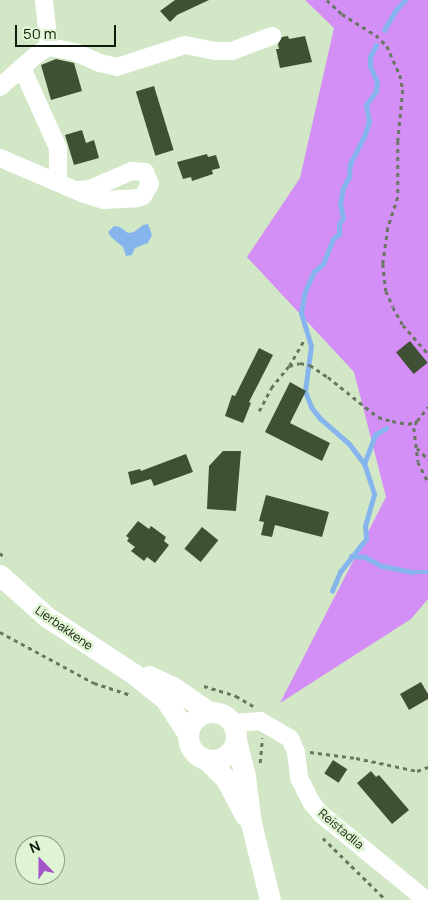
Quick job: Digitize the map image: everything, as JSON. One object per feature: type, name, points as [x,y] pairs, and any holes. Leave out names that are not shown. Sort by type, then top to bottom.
[{"type":"main road","name":"Lierbakkene","points":[[0,576],[47,617],[131,684],[164,699],[188,734]]},
{"type":"main road","name":"Lierbakkene","points":[[131,684],[159,680],[209,712]]},
{"type":"main road","points":[[251,824],[226,779],[194,750],[190,743],[188,734],[194,720],[209,712],[221,713],[234,731],[245,777],[251,824],[270,900]]},
{"type":"main road","points":[[206,759],[214,760],[226,755],[234,731]]},
{"type":"street","points":[[44,0],[50,47]]},
{"type":"street","points":[[0,87],[37,54],[50,47],[76,52],[100,63],[117,67],[186,45],[217,51],[232,51],[272,36]]},
{"type":"street","points":[[22,68],[58,148],[58,183]]},
{"type":"street","points":[[0,158],[78,190]]},
{"type":"street","points":[[234,731],[260,721]]},
{"type":"street","name":"Reistadlia","points":[[260,721],[290,738],[296,752],[301,785],[306,795],[321,814],[426,900]]},
{"type":"path","points":[[327,0],[342,14],[376,35],[387,46],[400,75],[403,90],[398,142],[398,197],[388,228],[383,264],[386,291],[402,326],[428,354]]},
{"type":"path","points":[[259,411],[271,388],[289,366],[304,340]]},
{"type":"path","points":[[289,366],[300,363],[310,365],[328,376],[378,417],[408,424],[416,422]]},
{"type":"path","points":[[428,406],[416,422],[414,428],[418,462],[428,482]]},
{"type":"path","points":[[417,448],[428,459]]},
{"type":"path","points":[[0,632],[94,683],[131,684]]},
{"type":"path","points":[[200,685],[246,701],[255,707],[260,721]]},
{"type":"path","points":[[296,752],[307,751],[356,758],[417,771],[428,767]]},
{"type":"path","points":[[318,833],[386,900]]},
{"type":"shaded area","points":[[305,0],[428,0],[428,599],[411,619],[280,703],[386,497],[354,372],[247,257],[300,178],[334,28]]},
{"type":"water","points":[[148,224],[152,235],[148,243],[135,248],[132,255],[126,256],[123,247],[108,232],[114,226],[120,227],[128,233],[134,232],[143,225]]},
{"type":"building","points":[[175,0],[209,0],[177,15],[170,22],[160,11]]},
{"type":"building","points":[[288,36],[289,39],[305,36],[312,62],[280,68],[276,49],[279,49],[278,44],[282,37]]},
{"type":"building","points":[[56,59],[74,63],[82,91],[51,100],[41,65]]},
{"type":"building","points":[[154,86],[174,150],[155,156],[136,92]]},
{"type":"building","points":[[82,130],[86,143],[94,140],[99,158],[74,165],[65,135]]},
{"type":"building","points":[[207,154],[208,157],[216,155],[220,168],[212,170],[213,174],[192,181],[191,177],[183,179],[177,162]]},
{"type":"building","points":[[410,341],[428,363],[414,374],[396,352]]},
{"type":"building","points":[[259,348],[273,355],[249,402],[251,403],[243,423],[225,416],[232,395],[235,396]]},
{"type":"building","points":[[290,382],[306,391],[290,423],[330,443],[322,461],[265,432]]},
{"type":"building","points":[[223,451],[241,451],[236,511],[207,509],[209,466]]},
{"type":"building","points":[[186,454],[193,472],[154,486],[151,479],[131,485],[128,472],[140,469],[141,471]]},
{"type":"building","points":[[266,495],[329,512],[322,537],[275,525],[272,537],[261,535],[264,522],[259,521]]},
{"type":"building","points":[[138,521],[149,529],[151,526],[166,537],[164,541],[169,545],[155,563],[147,557],[144,561],[131,551],[135,547],[127,541],[129,538],[126,536]]},
{"type":"building","points":[[202,527],[218,540],[201,562],[184,549]]},
{"type":"building","points":[[421,682],[428,694],[428,699],[409,710],[400,694]]},
{"type":"building","points":[[333,760],[347,769],[339,783],[324,773]]},
{"type":"building","points":[[371,771],[376,777],[379,775],[409,810],[392,824],[357,783]]},
{"type":"waterway","points":[[384,30],[396,10],[405,0]]},
{"type":"waterway","points":[[332,591],[340,572],[366,539],[365,526],[374,494],[364,464],[349,444],[321,420],[311,407],[305,391],[311,346],[301,314],[304,294],[314,272],[323,264],[333,239],[339,234],[339,224],[343,218],[340,204],[343,188],[349,177],[350,164],[364,137],[369,122],[366,105],[376,91],[377,82],[370,66],[370,57],[376,45]]},
{"type":"waterway","points":[[364,464],[375,435],[386,428]]},
{"type":"waterway","points":[[351,556],[365,557],[382,566],[412,572],[428,572]]}]
